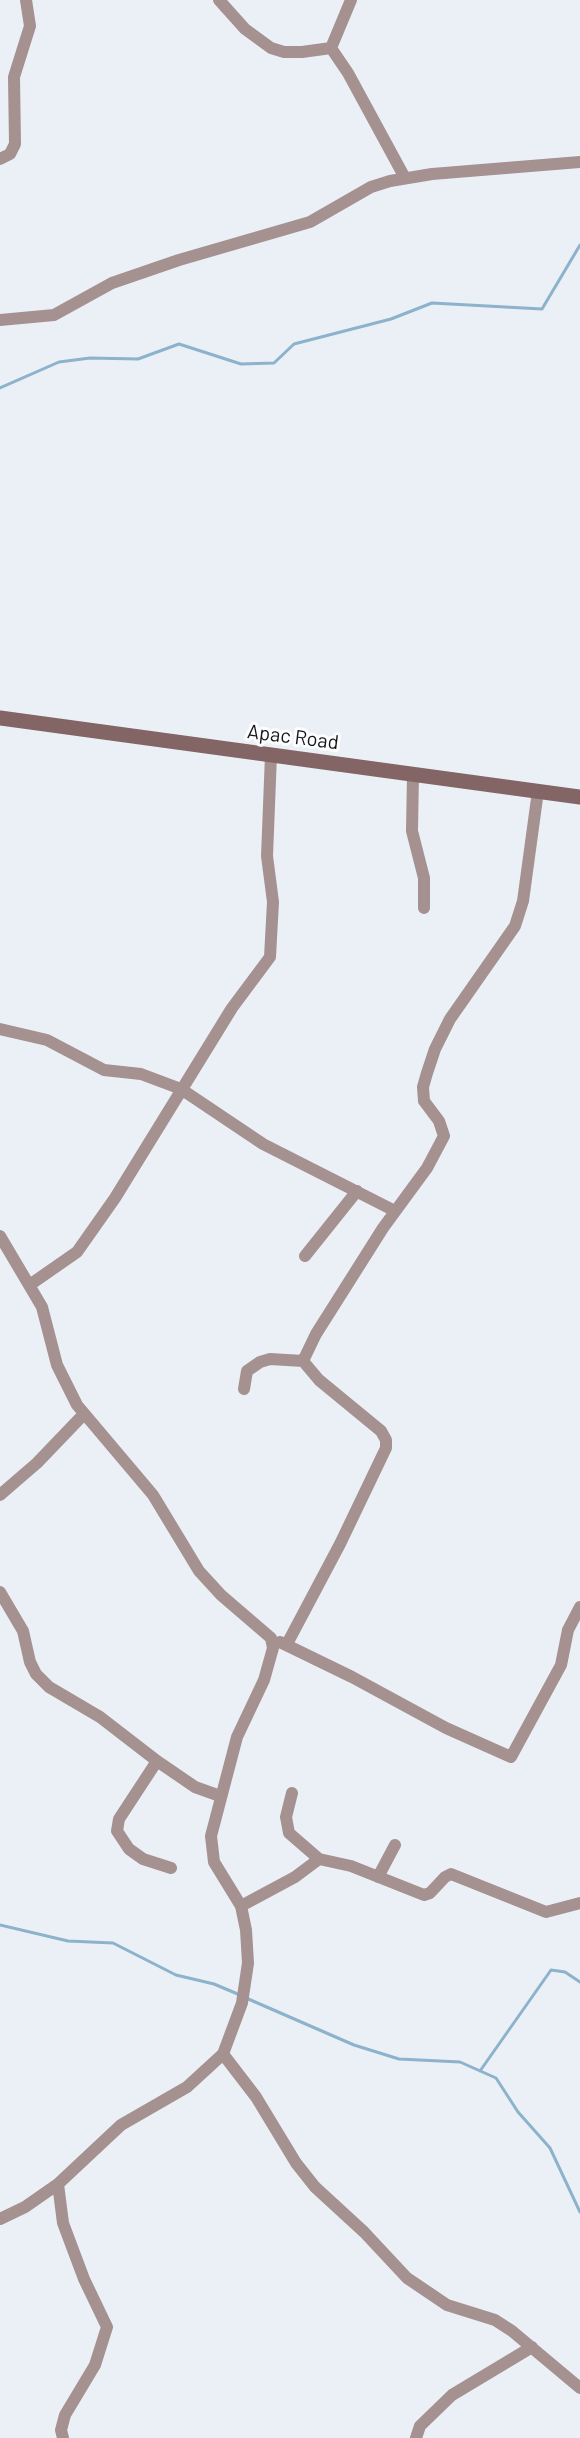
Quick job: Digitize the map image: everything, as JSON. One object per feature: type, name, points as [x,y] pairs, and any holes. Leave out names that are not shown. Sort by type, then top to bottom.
[{"type":"main road","name":"Apac Road","points":[[0,718],[580,796]]},
{"type":"street","points":[[0,159],[10,154],[15,144],[14,77],[30,26],[26,0]]},
{"type":"street","points":[[219,0],[245,29],[271,48],[284,52],[302,52],[331,48]]},
{"type":"street","points":[[331,48],[351,0]]},
{"type":"street","points":[[331,48],[348,73],[405,178]]},
{"type":"street","points":[[0,320],[54,315],[112,283],[179,260],[310,222],[371,187],[405,178],[580,162]]},
{"type":"street","points":[[31,1284],[77,1252],[115,1198],[232,1008],[263,968],[273,949],[273,902],[267,856],[270,755]]},
{"type":"street","points":[[413,774],[412,831],[424,878],[424,908]]},
{"type":"street","points":[[303,1361],[316,1334],[395,1211],[427,1168],[444,1136],[440,1121],[426,1108],[423,1087],[435,1049],[450,1019],[515,926],[523,901],[538,791]]},
{"type":"street","points":[[0,1029],[47,1040],[104,1070],[141,1074],[181,1089],[263,1144],[395,1211]]},
{"type":"street","points":[[305,1256],[357,1191]]},
{"type":"street","points":[[0,1238],[31,1284],[48,1323],[57,1365],[84,1414],[153,1495],[199,1571],[221,1595],[271,1638],[446,1728],[511,1757],[561,1665],[568,1630],[580,1607]]},
{"type":"street","points":[[244,1389],[247,1371],[260,1362],[303,1361]]},
{"type":"street","points":[[286,1644],[340,1544],[386,1448],[386,1440],[381,1431],[319,1380],[303,1361]]},
{"type":"street","points":[[0,1495],[37,1463],[84,1414]]},
{"type":"street","points":[[0,1592],[23,1631],[30,1662],[36,1674],[49,1687],[100,1717],[195,1787],[220,1796]]},
{"type":"street","points":[[0,2219],[25,2207],[57,2184],[121,2125],[187,2087],[223,2054],[242,2003],[248,1964],[246,1930],[241,1906],[214,1862],[211,1836],[237,1737],[264,1680],[273,1648],[271,1638]]},
{"type":"street","points":[[157,1761],[118,1819],[117,1831],[129,1849],[143,1859],[171,1868]]},
{"type":"street","points":[[291,1793],[286,1817],[289,1833],[319,1859],[351,1866],[424,1895],[430,1893],[445,1877],[451,1874],[546,1912],[580,1903]]},
{"type":"street","points":[[378,1878],[395,1845]]},
{"type":"street","points":[[241,1906],[296,1877],[319,1859]]},
{"type":"street","points":[[223,2054],[256,2097],[296,2163],[315,2187],[364,2232],[407,2278],[447,2305],[495,2320],[580,2388]]},
{"type":"street","points":[[57,2184],[63,2223],[84,2279],[106,2327],[95,2365],[65,2415],[61,2430],[63,2438]]},
{"type":"street","points":[[416,2438],[420,2426],[452,2395],[532,2348]]},
{"type":"waterway","points":[[0,388],[59,362],[90,358],[138,359],[179,344],[241,364],[274,363],[294,344],[391,319],[432,303],[542,309],[580,245]]},
{"type":"waterway","points":[[0,1925],[68,1941],[113,1943],[176,1975],[214,1984],[240,1995]]},
{"type":"waterway","points":[[480,2071],[551,1970],[565,1972],[580,1982]]},
{"type":"waterway","points":[[246,1998],[354,2045],[399,2059],[460,2062],[496,2078],[518,2112],[550,2148],[580,2212]]}]
